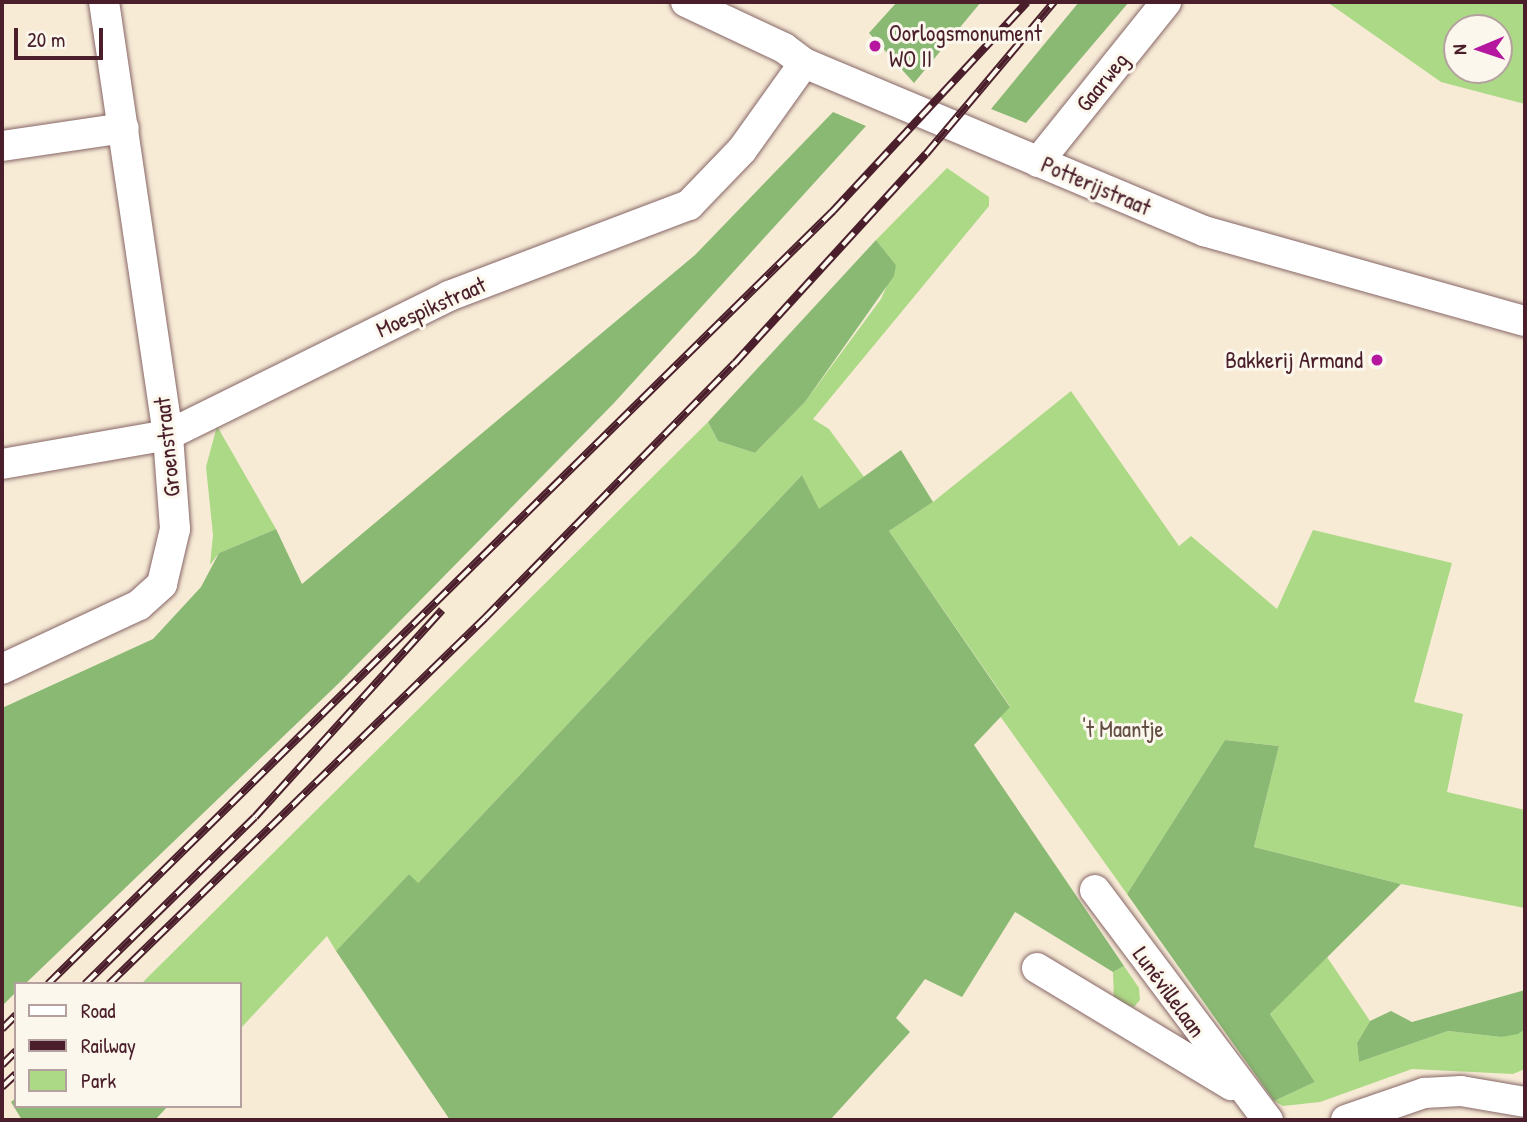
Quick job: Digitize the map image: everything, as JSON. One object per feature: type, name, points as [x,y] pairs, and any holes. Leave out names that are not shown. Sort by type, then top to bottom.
[{"type":"street","name":"Groenstraat","points":[[2,668],[139,605],[162,584],[175,530],[168,435],[104,2]]},
{"type":"street","name":"Potterijstraat","points":[[686,2],[804,62],[1204,231],[1525,321]]},
{"type":"street","name":"Gaarweg","points":[[1038,162],[1166,2]]},
{"type":"street","name":"Moespikstraat","points":[[2,464],[168,435],[449,296],[689,205],[742,150],[804,62]]},
{"type":"street","points":[[2,146],[124,128]]},
{"type":"street","name":"Lunévillelaan","points":[[1095,890],[1244,1093],[1268,1120]]},
{"type":"street","name":"Lunévillelaan","points":[[1037,968],[1244,1093]]},
{"type":"street","points":[[1346,1120],[1424,1093],[1461,1091],[1525,1102]]},
{"type":"green space","points":[[897,2],[981,2],[914,83],[869,33]]},
{"type":"green space","points":[[1079,2],[1129,2],[1026,123],[991,109]]},
{"type":"green space","points":[[1327,2],[1525,2],[1525,104],[1449,84],[1513,84],[1513,14],[1443,14],[1443,83]]},
{"type":"green space","points":[[833,112],[866,126],[614,403],[339,683],[27,982],[14,982],[14,994],[2,1006],[2,708],[153,639],[201,587],[219,553],[276,529],[302,584],[695,255]]},
{"type":"green space","points":[[947,168],[989,197],[989,206],[813,419],[829,429],[864,477],[819,510],[802,475],[417,884],[409,874],[336,951],[327,936],[242,1027],[242,982],[143,982],[708,422],[718,441],[755,453],[805,402],[881,299],[896,265],[876,240]]},
{"type":"green space","points":[[876,240],[896,265],[894,276],[805,402],[755,453],[718,441],[708,422]]},
{"type":"green space","name":"'t Maantje","points":[[1071,391],[1179,546],[1191,536],[1277,609],[1313,530],[1452,563],[1414,702],[1463,714],[1447,792],[1525,810],[1525,908],[1401,884],[1254,847],[1279,746],[1225,740],[1127,894],[1000,716],[1010,706],[889,531],[933,502]]},
{"type":"green space","points":[[217,426],[276,529],[219,553],[210,565],[213,535],[206,467]]},
{"type":"green space","points":[[901,450],[933,502],[889,531],[1010,707],[974,745],[1124,966],[1113,972],[1015,912],[962,997],[925,979],[896,1018],[910,1032],[830,1120],[450,1120],[336,951],[409,874],[418,883],[802,475],[819,509]]},
{"type":"green space","points":[[1225,740],[1279,746],[1254,847],[1401,884],[1270,1014],[1315,1082],[1274,1101],[1127,894]]},
{"type":"green space","points":[[1327,957],[1370,1021],[1357,1043],[1359,1062],[1448,1031],[1501,1037],[1525,1029],[1525,1069],[1513,1074],[1412,1069],[1320,1102],[1283,1106],[1274,1101],[1315,1082],[1270,1014]]},
{"type":"green space","points":[[1124,966],[1139,988],[1140,1000],[1134,1007],[1114,1001],[1113,972]]},
{"type":"green space","points":[[1525,990],[1525,1029],[1518,1034],[1501,1037],[1448,1031],[1359,1062],[1357,1043],[1370,1021],[1391,1011],[1412,1022]]},
{"type":"green space","points":[[15,1108],[166,1108],[155,1120],[22,1120]]},
{"type":"railway","points":[[50,982],[833,211],[1027,2]]},
{"type":"railway","points":[[111,982],[485,618],[735,363],[926,154],[1054,2]]},
{"type":"railway","points":[[87,982],[255,817],[442,610]]},
{"type":"railway","points":[[2,1029],[14,1017]]},
{"type":"railway","points":[[2,1065],[14,1053]]},
{"type":"railway","points":[[2,1087],[14,1076]]},
{"type":"place","name":"Oorlogsmonument WO II","points":[[875,46]]},
{"type":"place","name":"Bakkerij Armand","points":[[1377,360]]}]
